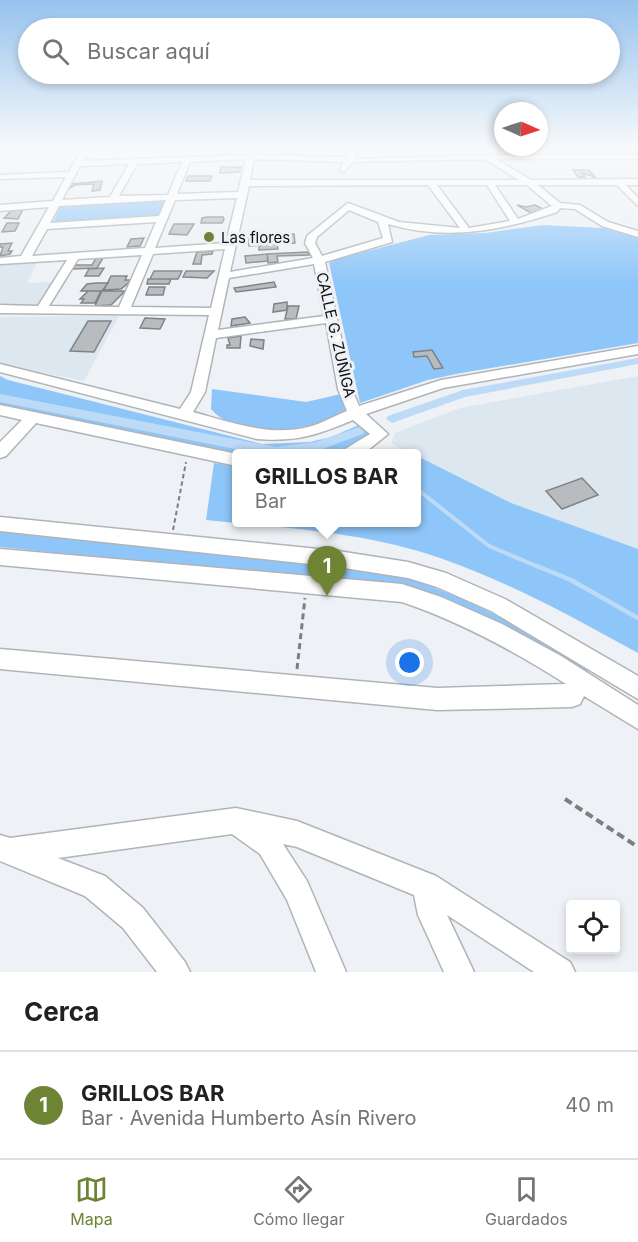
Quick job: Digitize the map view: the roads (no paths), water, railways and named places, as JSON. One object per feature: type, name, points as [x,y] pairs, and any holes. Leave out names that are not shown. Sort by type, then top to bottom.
[{"type":"street","points":[[25,259],[63,192]]},
{"type":"street","points":[[113,199],[117,192]]},
{"type":"street","points":[[123,312],[173,192]]},
{"type":"street","name":"CALLE G. ZUÑIGA","points":[[346,192],[312,236],[310,243],[319,260],[345,389],[355,413],[380,434],[358,449]]},
{"type":"street","points":[[351,192],[382,222],[400,227],[487,229],[554,210],[557,205]]},
{"type":"street","points":[[438,192],[466,230]]},
{"type":"street","points":[[496,192],[515,222]]},
{"type":"street","points":[[542,192],[557,205],[577,207],[606,224],[638,234]]},
{"type":"street","points":[[0,208],[113,199],[242,195],[198,392],[184,415]]},
{"type":"street","points":[[44,226],[162,219]]},
{"type":"street","points":[[224,276],[319,260],[388,240],[382,222]]},
{"type":"street","points":[[0,261],[230,246]]},
{"type":"street","points":[[41,310],[75,256]]},
{"type":"street","points":[[0,309],[216,312]]},
{"type":"street","points":[[212,335],[332,319]]},
{"type":"street","points":[[0,368],[257,434],[285,436],[311,432],[355,413],[441,384],[638,350]]},
{"type":"street","points":[[0,410],[232,459]]},
{"type":"street","points":[[0,452],[33,417]]},
{"type":"street","points":[[0,524],[171,540],[370,563],[409,571],[471,593],[526,619],[638,688]]},
{"type":"street","points":[[0,557],[402,593],[435,603],[509,637],[638,718]]},
{"type":"street","points":[[0,659],[437,699],[572,696],[587,686],[602,666]]},
{"type":"street","points":[[236,821],[269,845],[297,891],[331,972]]},
{"type":"street","points":[[5,849],[236,821],[297,834],[426,886],[560,972]]},
{"type":"street","points":[[5,849],[95,886],[134,918],[175,972]]},
{"type":"street","points":[[426,886],[432,915],[459,972]]},
{"type":"waterway","points":[[392,419],[463,394],[638,361]]},
{"type":"waterway","points":[[0,398],[261,449]]},
{"type":"waterway","points":[[296,449],[317,446],[359,431]]},
{"type":"waterway","points":[[421,492],[489,546],[541,568]]},
{"type":"waterway","points":[[537,566],[571,580],[638,618]]},
{"type":"place","name":"Las flores","points":[[209,237]]},
{"type":"place","name":"GRILLOS BAR","points":[[327,596]]}]
